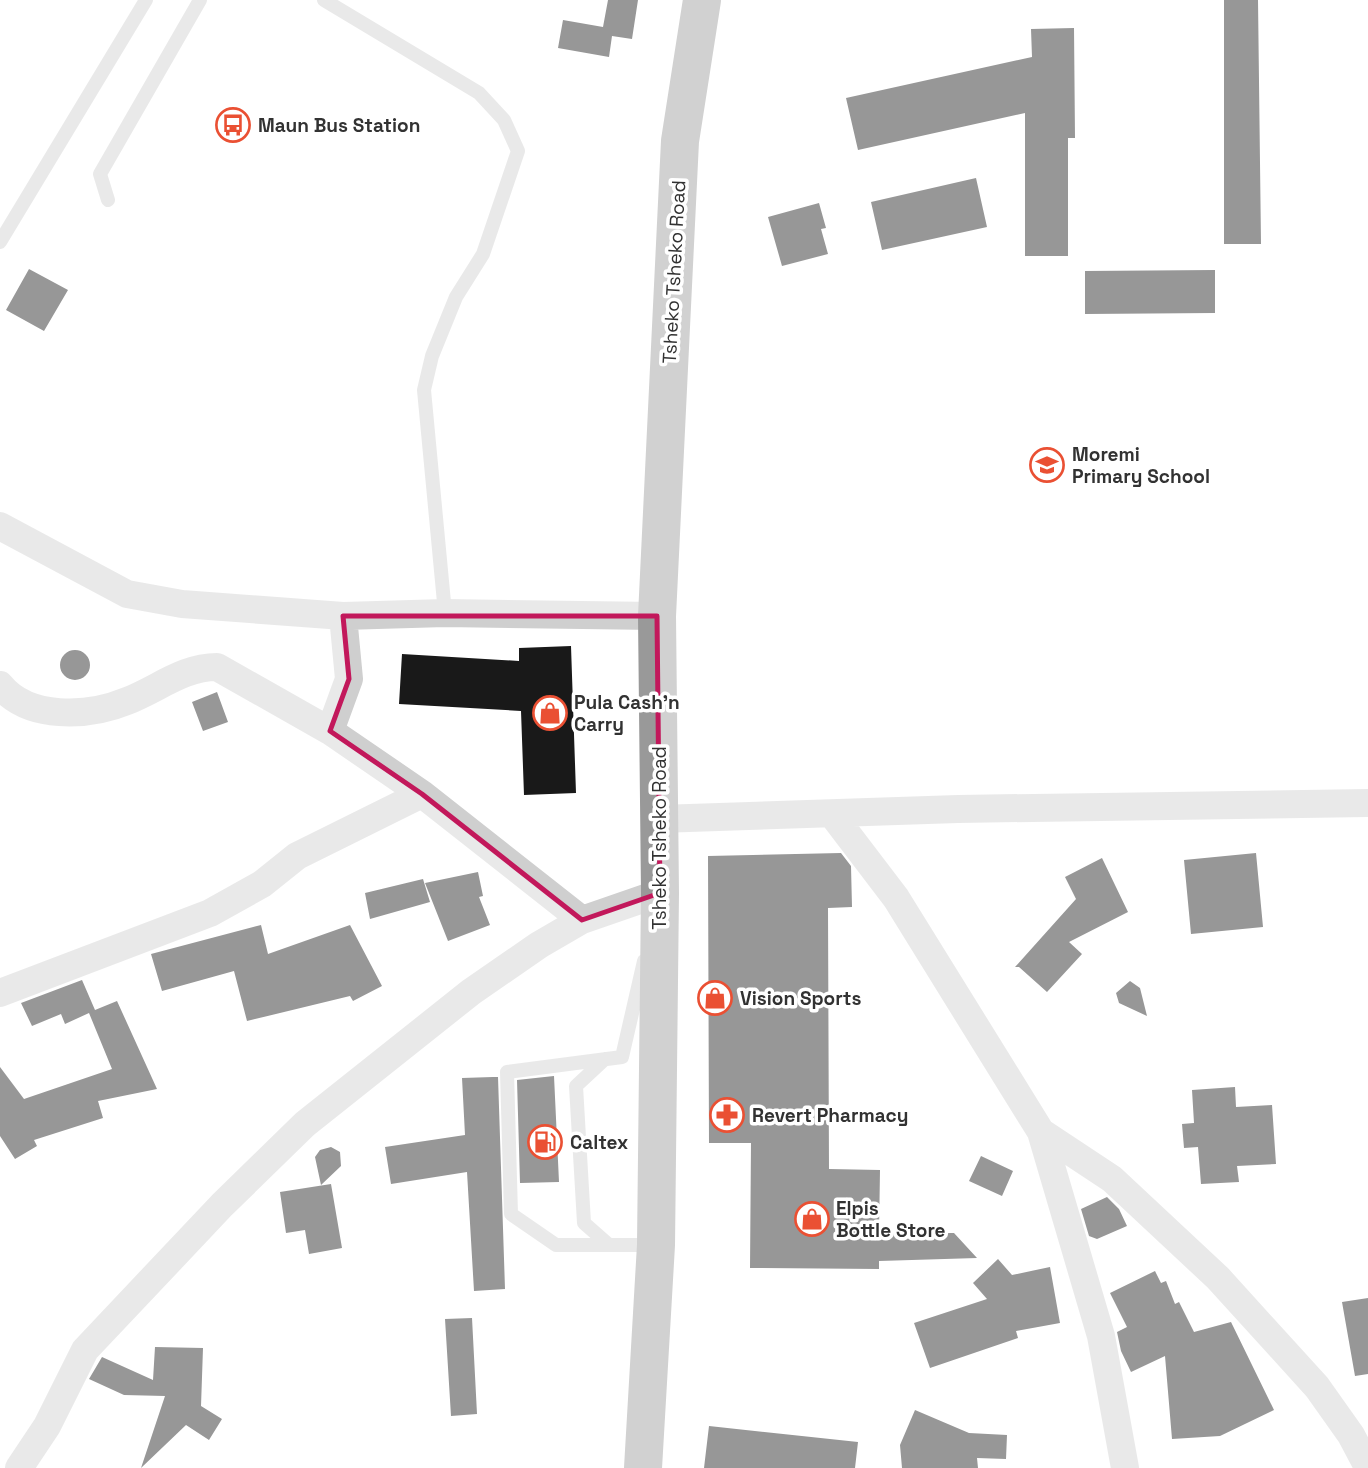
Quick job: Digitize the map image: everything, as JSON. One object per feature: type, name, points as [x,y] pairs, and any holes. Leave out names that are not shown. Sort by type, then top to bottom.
[{"type":"highway","name":"Tsheko Tsheko Road","points":[[643,1468],[656,1245],[660,893],[657,616],[680,141],[702,0]]},
{"type":"street","points":[[0,526],[127,594],[182,604],[343,616],[445,613],[657,616]]},
{"type":"street","points":[[330,731],[349,680],[343,616]]},
{"type":"street","points":[[0,685],[29,708],[65,713],[123,703],[179,675],[201,667],[217,667],[330,731],[422,794],[582,920]]},
{"type":"street","points":[[0,993],[210,913],[262,884],[297,856],[422,794]]},
{"type":"street","points":[[659,819],[958,809],[1368,803]]},
{"type":"street","points":[[832,814],[896,898],[1041,1132],[1101,1336],[1125,1468]]},
{"type":"street","points":[[19,1468],[47,1426],[86,1350],[222,1205],[305,1124],[471,992],[582,920],[660,893]]},
{"type":"street","points":[[1041,1132],[1112,1179],[1218,1278],[1317,1387],[1352,1435],[1368,1466]]},
{"type":"lane","points":[[0,242],[146,0]]},
{"type":"lane","points":[[108,200],[100,173],[200,0]]},
{"type":"lane","points":[[324,0],[479,93],[504,120],[518,151],[483,254],[456,297],[432,356],[424,390],[445,613]]},
{"type":"lane","points":[[656,1245],[556,1245],[511,1214],[508,1072],[622,1057],[660,893]]},
{"type":"lane","points":[[605,1059],[576,1086],[584,1223],[610,1245]]},
{"type":"highlighted area","points":[[343,616],[657,616],[660,893],[582,920],[422,794],[330,731],[349,679]]},
{"type":"building","points":[[608,0],[638,0],[632,39],[612,36],[609,57],[558,48],[563,20],[603,27]]},
{"type":"building","points":[[1224,0],[1258,0],[1261,244],[1224,244]]},
{"type":"building","points":[[1074,28],[1075,138],[1068,138],[1068,256],[1025,256],[1025,113],[858,150],[846,98],[1032,57],[1031,29]]},
{"type":"building","points":[[976,178],[987,227],[882,250],[871,202]]},
{"type":"building","points":[[819,203],[826,228],[821,229],[828,254],[782,266],[768,217]]},
{"type":"building","points":[[29,269],[68,290],[44,331],[6,310]]},
{"type":"building","points":[[1215,270],[1215,313],[1085,314],[1085,271]]},
{"type":"building","points":[[571,646],[576,793],[524,795],[521,711],[399,704],[402,654],[519,661],[519,648]]},
{"type":"building","points":[[75,650],[86,654],[90,665],[86,676],[75,680],[64,676],[60,665],[64,654]]},
{"type":"building","points":[[217,692],[228,722],[203,731],[192,702]]},
{"type":"building","points":[[841,853],[851,866],[852,907],[828,908],[829,1169],[880,1170],[879,1233],[954,1233],[977,1258],[879,1261],[879,1269],[750,1268],[751,1143],[709,1143],[708,856]]},
{"type":"building","points":[[1256,853],[1263,927],[1191,934],[1184,860]]},
{"type":"building","points":[[1102,858],[1128,912],[1069,942],[1082,954],[1047,992],[1019,967],[1015,967],[1076,899],[1065,877]]},
{"type":"building","points":[[478,872],[483,896],[479,897],[490,925],[448,941],[425,883]]},
{"type":"building","points":[[423,879],[430,902],[370,919],[365,893]]},
{"type":"building","points":[[261,925],[268,954],[350,925],[382,986],[353,1001],[350,996],[247,1021],[234,971],[162,991],[151,954]]},
{"type":"building","points":[[82,980],[95,1010],[117,1001],[157,1089],[98,1101],[103,1118],[34,1140],[37,1146],[15,1159],[0,1136],[0,1067],[24,1099],[112,1069],[89,1013],[65,1024],[61,1014],[32,1026],[21,1003]]},
{"type":"building","points":[[1130,981],[1140,988],[1147,1016],[1119,1003],[1116,993]]},
{"type":"building","points":[[554,1076],[559,1182],[520,1183],[517,1080]]},
{"type":"building","points":[[498,1077],[505,1289],[474,1291],[467,1172],[391,1184],[385,1147],[465,1135],[462,1078]]},
{"type":"building","points":[[1235,1087],[1236,1107],[1272,1105],[1276,1164],[1237,1166],[1239,1182],[1201,1184],[1198,1147],[1184,1148],[1182,1124],[1194,1123],[1192,1090]]},
{"type":"building","points":[[331,1147],[340,1152],[341,1166],[321,1185],[315,1157],[320,1150]]},
{"type":"building","points":[[981,1156],[1013,1171],[1002,1196],[969,1181]]},
{"type":"building","points":[[331,1184],[342,1248],[309,1254],[305,1230],[286,1233],[280,1192]]},
{"type":"building","points":[[1107,1197],[1119,1209],[1127,1226],[1097,1239],[1089,1236],[1081,1209]]},
{"type":"building","points":[[998,1259],[1012,1275],[1050,1267],[1060,1323],[1016,1331],[1018,1338],[930,1368],[914,1323],[987,1299],[973,1283]]},
{"type":"building","points":[[1155,1271],[1161,1283],[1166,1281],[1175,1304],[1179,1302],[1194,1332],[1231,1322],[1274,1410],[1220,1436],[1172,1439],[1165,1356],[1131,1372],[1121,1351],[1117,1332],[1127,1327],[1110,1293]]},
{"type":"building","points":[[1368,1298],[1368,1374],[1355,1376],[1342,1302]]},
{"type":"building","points":[[472,1318],[477,1414],[451,1416],[445,1319]]},
{"type":"building","points":[[155,1347],[203,1348],[201,1406],[222,1419],[209,1440],[186,1425],[141,1468],[165,1396],[124,1395],[89,1379],[102,1357],[153,1380]]},
{"type":"building","points":[[915,1410],[969,1433],[1007,1435],[1006,1459],[977,1458],[978,1468],[902,1468],[900,1445]]},
{"type":"building","points":[[709,1426],[858,1442],[855,1468],[704,1468]]},
{"type":"place","name":"Maun Bus Station","points":[[233,125]]},
{"type":"place","name":"Moremi Primary School","points":[[1047,465]]},
{"type":"place","name":"Pula Cash'n Carry","points":[[550,713]]},
{"type":"place","name":"Vision Sports","points":[[715,998]]},
{"type":"place","name":"Revert Pharmacy","points":[[727,1115]]},
{"type":"place","name":"Caltex","points":[[545,1142]]},
{"type":"place","name":"Elpis Bottle Store","points":[[812,1219]]}]
